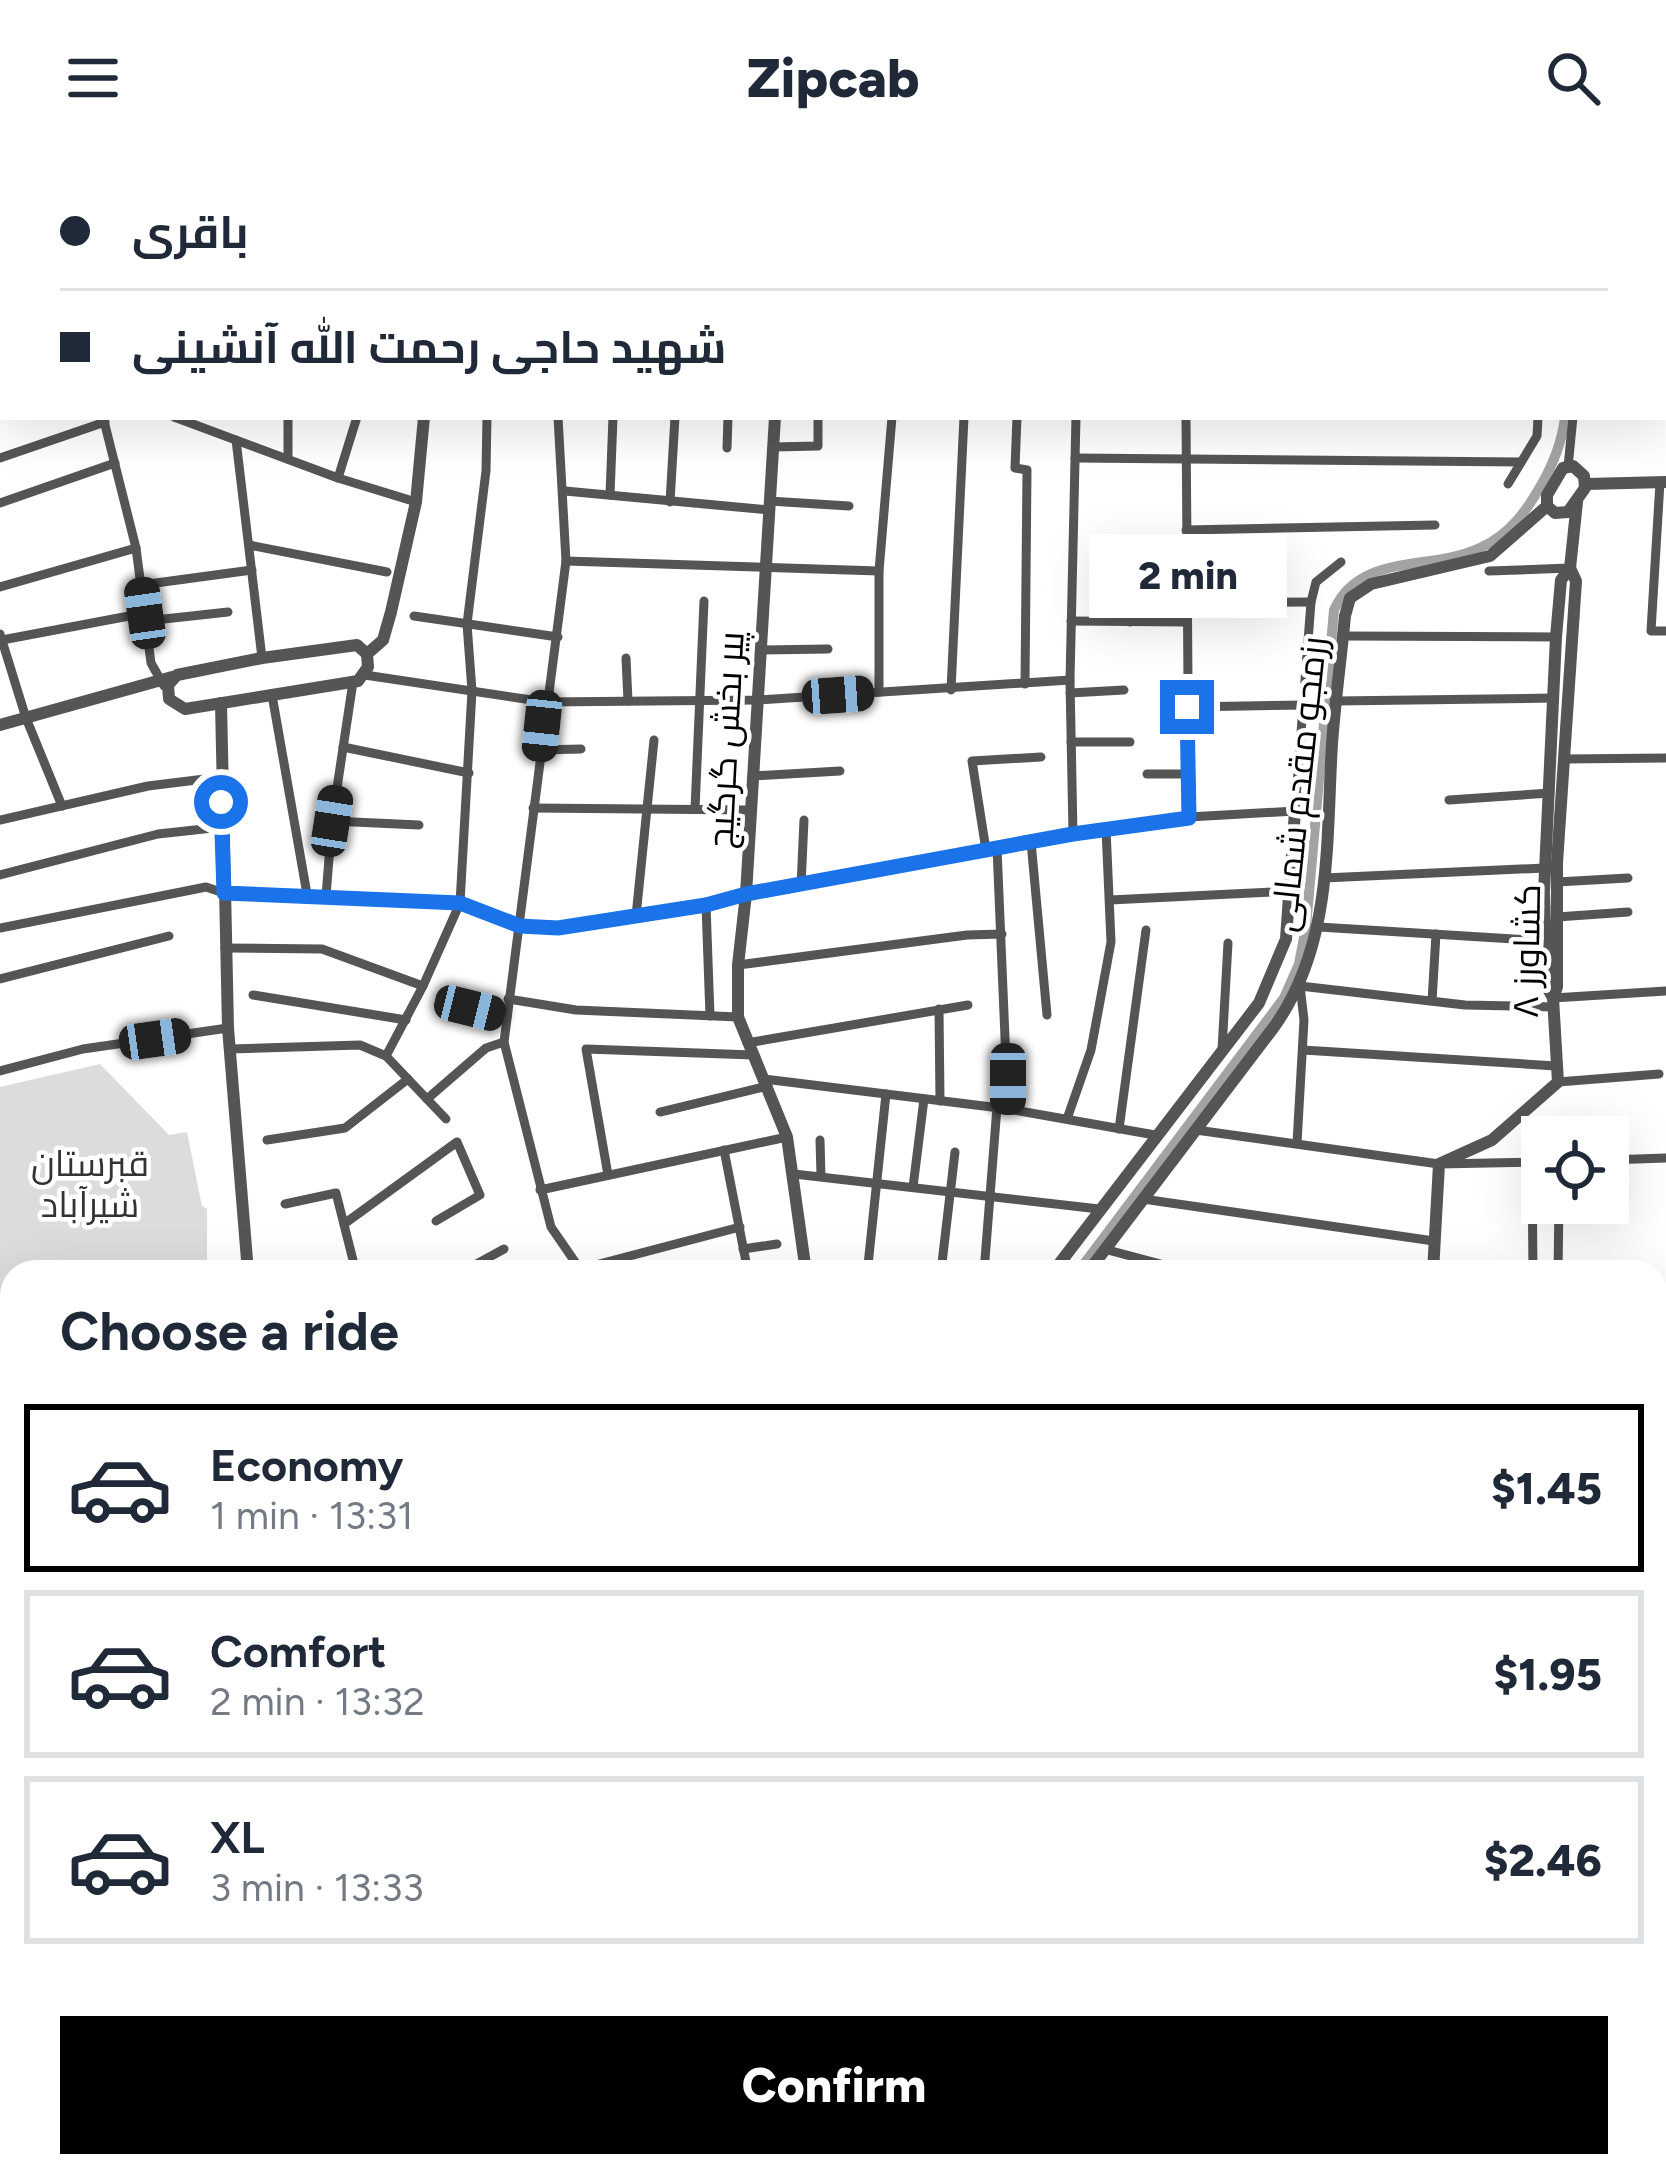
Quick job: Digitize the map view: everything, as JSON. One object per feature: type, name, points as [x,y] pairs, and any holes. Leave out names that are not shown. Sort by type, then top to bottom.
[{"type":"street","points":[[0,458],[104,420],[136,548],[151,663],[178,708],[359,679],[545,702],[757,700],[1070,680]]},
{"type":"street","points":[[182,420],[416,502]]},
{"type":"street","points":[[216,420],[218,434]]},
{"type":"street","points":[[287,459],[288,420]]},
{"type":"street","points":[[338,478],[356,420]]},
{"type":"street","points":[[326,896],[343,747],[368,654],[383,640],[416,502],[424,420]]},
{"type":"street","points":[[386,1056],[460,903],[470,773],[472,691],[467,624],[486,471],[487,420]]},
{"type":"street","points":[[558,420],[566,560],[504,1042],[540,1190],[557,1240],[573,1260]]},
{"type":"street","points":[[610,495],[614,420]]},
{"type":"street","points":[[670,502],[675,420]]},
{"type":"street","points":[[727,448],[728,420]]},
{"type":"street","name":"پیر بخش گرگیج","points":[[775,420],[738,965],[739,1017],[787,1137],[805,1260]]},
{"type":"street","points":[[773,447],[818,446],[818,420]]},
{"type":"street","points":[[879,692],[878,572],[892,420]]},
{"type":"street","points":[[951,690],[964,420]]},
{"type":"street","points":[[1017,420],[1015,468],[1027,470],[1025,684]]},
{"type":"street","points":[[1073,834],[1070,680],[1076,420]]},
{"type":"street","points":[[1186,420],[1189,818]]},
{"type":"street","points":[[1508,484],[1537,436],[1538,420]]},
{"type":"street","points":[[1573,420],[1568,467],[1546,495],[1547,506],[1562,514],[1577,502]]},
{"type":"street","points":[[236,440],[262,658]]},
{"type":"street","points":[[1075,458],[1521,462]]},
{"type":"street","points":[[0,503],[115,463]]},
{"type":"street","points":[[1319,927],[1551,942],[1545,868],[1556,637],[1577,502],[1586,484],[1580,470],[1568,467]]},
{"type":"street","points":[[1586,484],[1663,482],[1653,557],[1651,631],[1666,631]]},
{"type":"street","points":[[565,491],[670,502],[849,506]]},
{"type":"street","name":"رزمجو مقدم شمالی","points":[[1096,1260],[1274,1028],[1300,986],[1319,927],[1336,701],[1350,598],[1360,589],[1490,556],[1547,506]]},
{"type":"street","points":[[1186,530],[1435,525]]},
{"type":"street","points":[[249,545],[387,572]]},
{"type":"street","points":[[0,587],[136,548]]},
{"type":"street","points":[[1653,557],[1666,557]]},
{"type":"street","points":[[566,560],[878,572]]},
{"type":"street","points":[[1062,1260],[1259,1003],[1276,970],[1286,939],[1311,602],[1316,582],[1340,562]]},
{"type":"street","points":[[1489,572],[1570,568]]},
{"type":"street","name":"کشاورز ۸","points":[[1558,1082],[1557,987],[1551,942],[1557,917],[1576,581],[1570,568]]},
{"type":"street","points":[[141,586],[252,570]]},
{"type":"street","points":[[1130,586],[1130,622]]},
{"type":"street","points":[[695,809],[704,601]]},
{"type":"street","points":[[1186,603],[1311,602]]},
{"type":"street","points":[[62,806],[5,667],[1,637],[146,617],[228,612]]},
{"type":"street","points":[[414,616],[558,637]]},
{"type":"street","points":[[1071,621],[1186,622]]},
{"type":"street","points":[[1343,635],[1556,637]]},
{"type":"street","points":[[0,725],[164,686],[177,676],[262,658],[357,645],[368,654]]},
{"type":"street","points":[[760,650],[828,649]]},
{"type":"street","points":[[626,658],[628,701]]},
{"type":"street","points":[[1070,693],[1124,690]]},
{"type":"street","points":[[272,695],[307,894]]},
{"type":"street","points":[[1336,701],[1554,698]]},
{"type":"street","points":[[221,704],[228,1028],[247,1260]]},
{"type":"street","points":[[1187,707],[1305,705]]},
{"type":"street","points":[[636,916],[654,740]]},
{"type":"street","points":[[1071,742],[1130,742]]},
{"type":"street","points":[[343,747],[470,773]]},
{"type":"street","points":[[540,750],[581,749]]},
{"type":"street","points":[[985,1260],[1002,1108],[1002,934],[992,849],[972,761],[1041,757]]},
{"type":"street","points":[[1566,759],[1666,758]]},
{"type":"street","points":[[752,776],[840,771]]},
{"type":"street","points":[[1147,774],[1187,774]]},
{"type":"street","points":[[0,820],[148,786],[221,777]]},
{"type":"street","points":[[1449,800],[1550,793]]},
{"type":"street","points":[[533,808],[750,810]]},
{"type":"street","points":[[0,928],[206,887],[224,893],[460,903],[520,926],[558,928],[706,905],[1073,834],[1189,818],[1295,811]]},
{"type":"street","points":[[801,886],[804,820]]},
{"type":"street","points":[[332,821],[419,825]]},
{"type":"street","points":[[0,875],[158,834],[222,827]]},
{"type":"street","points":[[1067,1119],[1091,1050],[1111,942],[1106,829]]},
{"type":"street","points":[[1031,842],[1047,1015]]},
{"type":"street","points":[[1324,878],[1545,868]]},
{"type":"street","points":[[1557,882],[1628,878]]},
{"type":"street","points":[[1109,900],[1290,891]]},
{"type":"street","points":[[706,905],[710,1016]]},
{"type":"street","points":[[1557,917],[1628,912]]},
{"type":"street","points":[[1119,1129],[1146,930]]},
{"type":"street","points":[[738,965],[1002,934]]},
{"type":"street","points":[[1432,1001],[1436,934]]},
{"type":"street","points":[[0,979],[170,936]]},
{"type":"street","points":[[1222,1050],[1228,943]]},
{"type":"street","points":[[225,948],[322,949],[423,986]]},
{"type":"street","points":[[1297,1143],[1303,1050],[1300,986],[1508,1009],[1666,991]]},
{"type":"street","points":[[253,995],[406,1020]]},
{"type":"street","points":[[454,999],[507,1017]]},
{"type":"street","points":[[508,999],[576,1010],[739,1017]]},
{"type":"street","points":[[608,1175],[586,1049],[750,1049],[968,1005]]},
{"type":"street","points":[[939,1010],[940,1100]]},
{"type":"street","points":[[0,1071],[83,1049],[228,1028]]},
{"type":"street","points":[[427,1099],[486,1048],[504,1042]]},
{"type":"street","points":[[230,1049],[360,1045],[386,1056],[446,1119]]},
{"type":"street","points":[[1303,1050],[1556,1066]]},
{"type":"street","points":[[1439,1164],[1492,1140],[1558,1082],[1659,1074]]},
{"type":"street","points":[[267,1140],[345,1128],[408,1079]]},
{"type":"street","points":[[660,1112],[766,1082],[1002,1108],[1154,1135]]},
{"type":"street","points":[[869,1260],[886,1094]]},
{"type":"street","points":[[914,1186],[924,1099]]},
{"type":"street","points":[[1194,1130],[1439,1164],[1521,1162]]},
{"type":"street","points":[[540,1190],[787,1137]]},
{"type":"street","points":[[820,1140],[821,1177]]},
{"type":"street","points":[[344,1224],[457,1142],[480,1195],[436,1221]]},
{"type":"street","points":[[724,1150],[745,1260]]},
{"type":"street","points":[[942,1260],[956,1152]]},
{"type":"street","points":[[1629,1159],[1666,1158]]},
{"type":"street","points":[[1434,1260],[1439,1164]]},
{"type":"street","points":[[794,1174],[1099,1209]]},
{"type":"street","points":[[285,1204],[336,1193],[355,1260]]},
{"type":"street","points":[[1142,1198],[1435,1240]]},
{"type":"street","points":[[1533,1260],[1535,1224]]},
{"type":"street","points":[[1558,1260],[1559,1224]]},
{"type":"street","points":[[618,1260],[740,1227]]},
{"type":"street","points":[[743,1250],[777,1244]]},
{"type":"street","points":[[1104,1249],[1146,1260]]},
{"type":"street","points":[[485,1260],[504,1250]]},
{"type":"green space","name":"قبرستان شیرآباد","points":[[100,1064],[169,1135],[187,1132],[202,1206],[207,1209],[207,1260],[0,1260],[0,1087]]},
{"type":"waterway","points":[[1087,1260],[1284,998],[1299,964],[1334,610],[1361,579],[1462,554],[1509,529],[1545,479],[1564,420]]},
{"type":"route","points":[[221,802],[224,893],[460,903],[520,926],[558,928],[706,905],[1073,834],[1189,818],[1187,707]]}]
